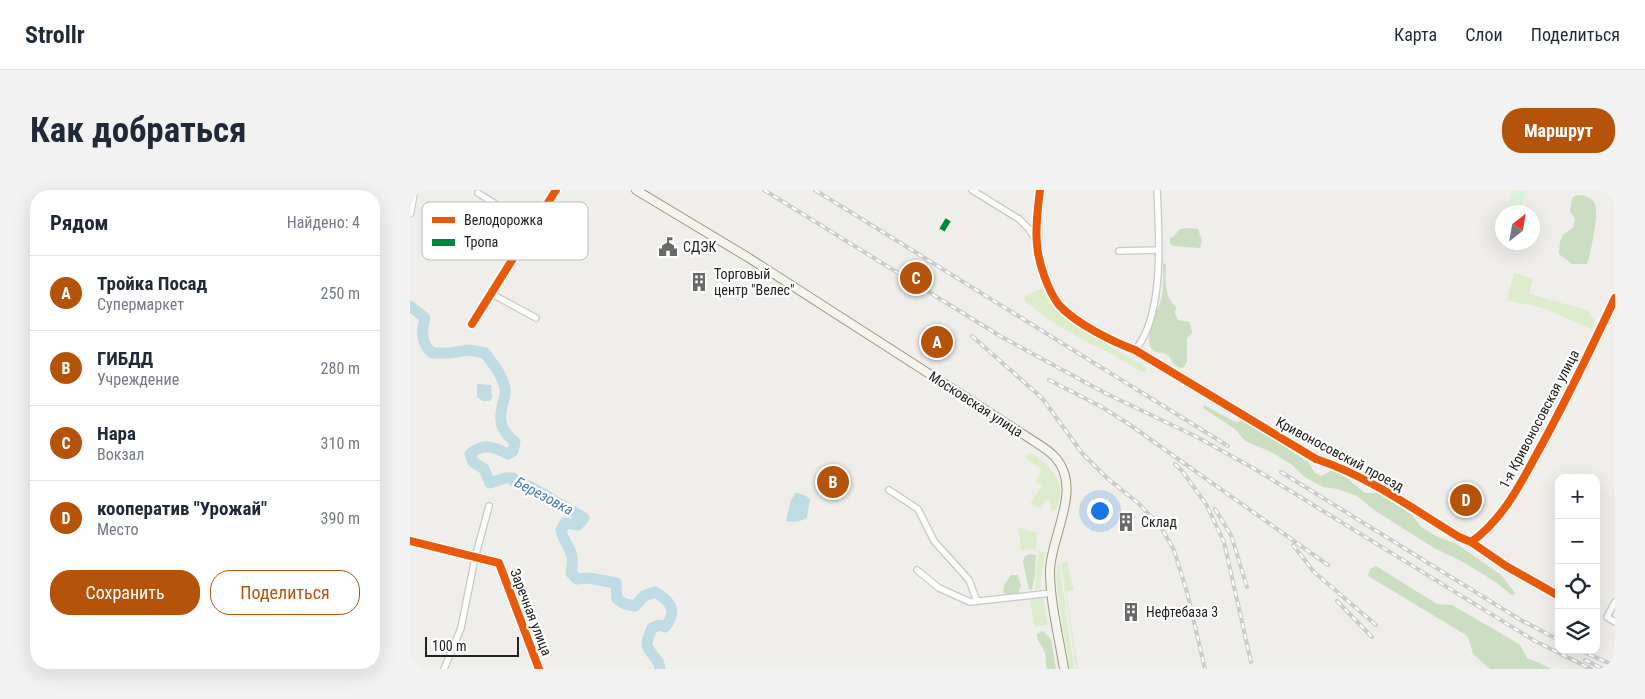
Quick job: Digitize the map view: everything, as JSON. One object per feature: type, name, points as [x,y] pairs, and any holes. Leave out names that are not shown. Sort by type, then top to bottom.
[{"type":"main road","name":"Московская улица","points":[[636,190],[782,278],[1053,455],[1064,471],[1067,488],[1051,560],[1052,593],[1064,669]]},
{"type":"street","points":[[410,213],[414,190]]},
{"type":"street","points":[[549,202],[556,190]]},
{"type":"street","points":[[972,190],[1019,219],[1029,229],[1036,242]]},
{"type":"street","points":[[1036,242],[1040,190]]},
{"type":"street","points":[[1135,350],[1143,340],[1157,291],[1157,190]]},
{"type":"street","points":[[478,193],[492,202]]},
{"type":"street","name":"Кривоносовский проезд","points":[[1036,242],[1039,258],[1052,295],[1061,307],[1091,330],[1135,350],[1316,459],[1336,465],[1360,477],[1555,594]]},
{"type":"street","points":[[1119,251],[1158,250]]},
{"type":"street","points":[[472,324],[513,260]]},
{"type":"street","points":[[492,294],[536,318]]},
{"type":"street","name":"1-я Кривоносовская улица","points":[[1471,542],[1479,536],[1509,502],[1562,407],[1613,308],[1615,298]]},
{"type":"street","points":[[889,490],[918,509],[934,541],[968,580],[977,601]]},
{"type":"street","points":[[444,669],[461,628],[475,558],[489,506]]},
{"type":"street","points":[[410,541],[475,558]]},
{"type":"street","name":"Заречная улица","points":[[475,558],[499,563],[539,669]]},
{"type":"street","points":[[917,570],[939,588],[970,602],[1052,593]]},
{"type":"street","points":[[1615,602],[1607,616],[1615,622]]},
{"type":"green space","points":[[1512,190],[1526,190],[1523,205],[1509,205]]},
{"type":"green space","points":[[1582,195],[1591,199],[1595,204],[1594,233],[1587,264],[1572,264],[1559,254],[1560,245],[1563,235],[1573,228],[1575,218],[1570,212],[1572,198]]},
{"type":"green space","points":[[1180,229],[1198,229],[1202,240],[1200,248],[1173,246],[1170,244],[1170,238]]},
{"type":"green space","points":[[1164,263],[1166,264],[1167,293],[1176,307],[1175,313],[1178,320],[1190,322],[1192,333],[1187,338],[1187,362],[1183,368],[1175,365],[1166,354],[1154,351],[1149,343],[1152,322],[1162,296]]},
{"type":"green space","points":[[1514,273],[1533,278],[1529,294],[1590,311],[1589,315],[1595,319],[1592,329],[1543,308],[1507,300]]},
{"type":"green space","points":[[1043,288],[1050,300],[1073,322],[1102,342],[1143,365],[1147,370],[1142,372],[1096,345],[1094,346],[1052,322],[1025,301],[1025,296]]},
{"type":"green space","points":[[1204,405],[1235,422],[1243,421],[1256,427],[1309,463],[1314,472],[1321,476],[1333,470],[1365,493],[1379,493],[1412,515],[1421,527],[1438,537],[1457,544],[1501,575],[1516,594],[1511,595],[1497,583],[1465,563],[1434,548],[1374,510],[1357,496],[1338,489],[1323,487],[1306,478],[1291,464],[1271,452],[1245,441],[1235,429],[1203,408]]},
{"type":"green space","points":[[1028,453],[1039,458],[1056,476],[1060,492],[1056,510],[1051,512],[1050,501],[1045,500],[1042,508],[1031,505],[1031,502],[1042,486],[1035,482],[1042,470],[1025,458]]},
{"type":"green space","points":[[1018,527],[1037,533],[1036,549],[1021,550]]},
{"type":"green space","points":[[1038,551],[1045,553],[1040,588],[1035,591]]},
{"type":"green space","points":[[1030,554],[1036,555],[1035,575],[1032,589],[1029,590],[1023,562],[1025,556]]},
{"type":"green space","points":[[1067,561],[1074,590],[1066,592],[1078,669],[1076,669],[1061,564]]},
{"type":"green space","points":[[1059,562],[1074,669],[1069,669],[1057,588],[1056,578]]},
{"type":"green space","points":[[1376,566],[1437,604],[1452,605],[1514,641],[1520,645],[1527,658],[1551,669],[1490,669],[1473,654],[1466,635],[1368,576],[1370,569]]},
{"type":"green space","points":[[1011,575],[1018,575],[1021,586],[1018,593],[1011,595],[1003,593],[1004,585]]},
{"type":"green space","points":[[1043,599],[1048,625],[1035,627],[1030,600]]},
{"type":"green space","points":[[1043,631],[1051,639],[1056,669],[1047,669],[1045,653],[1037,637],[1037,634]]},
{"type":"water","points":[[477,384],[491,385],[492,398],[489,401],[483,401],[477,397]]},
{"type":"water","points":[[796,492],[810,499],[807,518],[792,522],[786,521],[791,500]]},
{"type":"waterway","name":"Березовка","points":[[410,306],[425,318],[423,337],[428,349],[432,353],[469,350],[485,353],[502,378],[505,395],[501,412],[501,423],[506,433],[515,442],[513,451],[508,454],[494,448],[484,447],[470,454],[473,462],[484,469],[490,483],[505,478],[513,478],[514,482],[531,487],[584,518],[578,525],[565,523],[561,530],[572,558],[571,573],[577,579],[589,578],[616,583],[617,599],[625,604],[635,606],[644,596],[655,592],[669,603],[672,611],[669,621],[665,627],[659,625],[652,628],[647,642],[649,651],[658,662],[660,669]]},
{"type":"railway","points":[[764,190],[1000,336],[1105,393],[1195,436],[1253,468],[1535,641],[1591,669]]},
{"type":"railway","points":[[815,190],[1228,446]]},
{"type":"railway","points":[[972,336],[1042,398],[1082,453],[1107,478],[1138,503],[1161,527],[1174,550],[1187,592],[1205,669]]},
{"type":"railway","points":[[1049,380],[1102,407],[1130,425],[1328,565]]},
{"type":"railway","points":[[1175,464],[1206,504],[1224,542],[1251,662]]},
{"type":"railway","points":[[1281,472],[1519,619],[1555,638]]},
{"type":"railway","points":[[1215,509],[1231,535],[1247,587]]},
{"type":"railway","points":[[1293,545],[1314,572],[1376,625]]},
{"type":"railway","points":[[1337,601],[1372,637]]},
{"type":"railway","points":[[1588,654],[1615,666]]},
{"type":"railway","points":[[1585,660],[1603,669]]},
{"type":"marked path","points":[[942,230],[951,215]]},
{"type":"cycle path","points":[[548,202],[556,190]]},
{"type":"cycle path","points":[[1040,190],[1036,237],[1038,251],[1047,284],[1059,305],[1066,312],[1084,325],[1135,350],[1316,459],[1354,474],[1390,494],[1459,537],[1471,542],[1506,566],[1555,594]]},
{"type":"cycle path","points":[[472,324],[512,260]]},
{"type":"cycle path","points":[[1471,542],[1493,523],[1519,486],[1550,430],[1615,298]]},
{"type":"cycle path","points":[[410,541],[499,563],[539,669]]},
{"type":"place","name":"СДЭК","points":[[668,247]]},
{"type":"place","name":"Нара","points":[[916,278]]},
{"type":"place","name":"Торговый центр \"Велес\"","points":[[699,282]]},
{"type":"place","name":"Тройка Посад","points":[[937,342]]},
{"type":"place","name":"ГИБДД","points":[[833,482]]},
{"type":"place","name":"кооператив \"Урожай\"","points":[[1466,500]]},
{"type":"place","name":"Склад","points":[[1126,522]]},
{"type":"place","name":"Нефтебаза 3","points":[[1131,612]]}]
